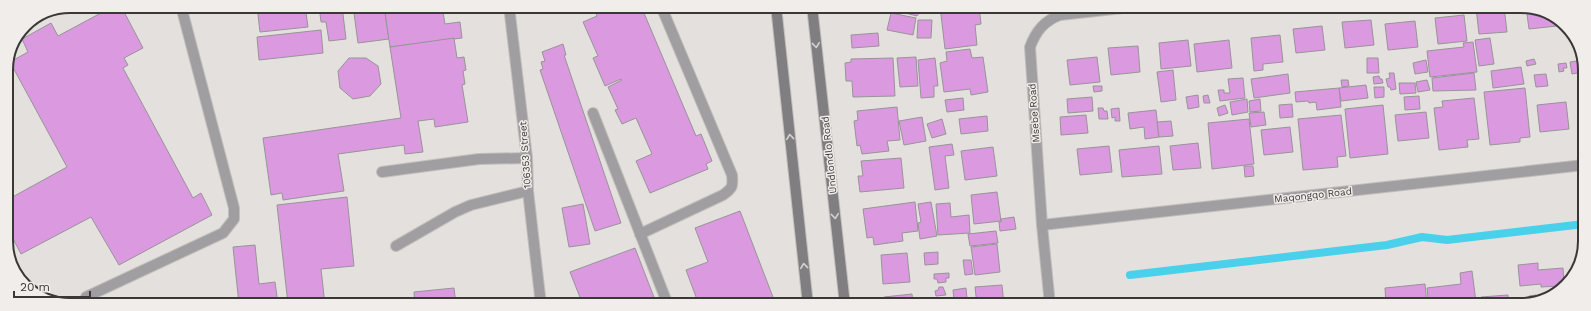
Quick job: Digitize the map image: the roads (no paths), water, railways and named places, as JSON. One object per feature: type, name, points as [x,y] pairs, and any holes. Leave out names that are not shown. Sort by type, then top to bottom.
[{"type":"main road","points":[[777,13],[807,298]]},
{"type":"main road","name":"Undlondlo Road","points":[[813,13],[844,298]]},
{"type":"street","points":[[86,297],[223,233],[234,219],[234,208],[183,13]]},
{"type":"street","name":"106353 Street","points":[[509,13],[527,158],[528,191],[540,298]]},
{"type":"street","points":[[640,234],[723,195],[733,185],[732,174],[664,13]]},
{"type":"street","name":"Msebe Road","points":[[1049,298],[1042,225],[1030,47],[1041,26],[1050,19],[1060,15],[1078,13]]},
{"type":"street","points":[[593,113],[665,298]]},
{"type":"street","points":[[382,172],[479,159],[527,158]]},
{"type":"street","name":"Maqongqo Road","points":[[1042,225],[1578,166]]},
{"type":"street","points":[[396,246],[455,212],[471,205],[528,191]]},
{"type":"waterway","points":[[1130,275],[1387,245],[1422,237],[1447,240],[1578,225]]}]
